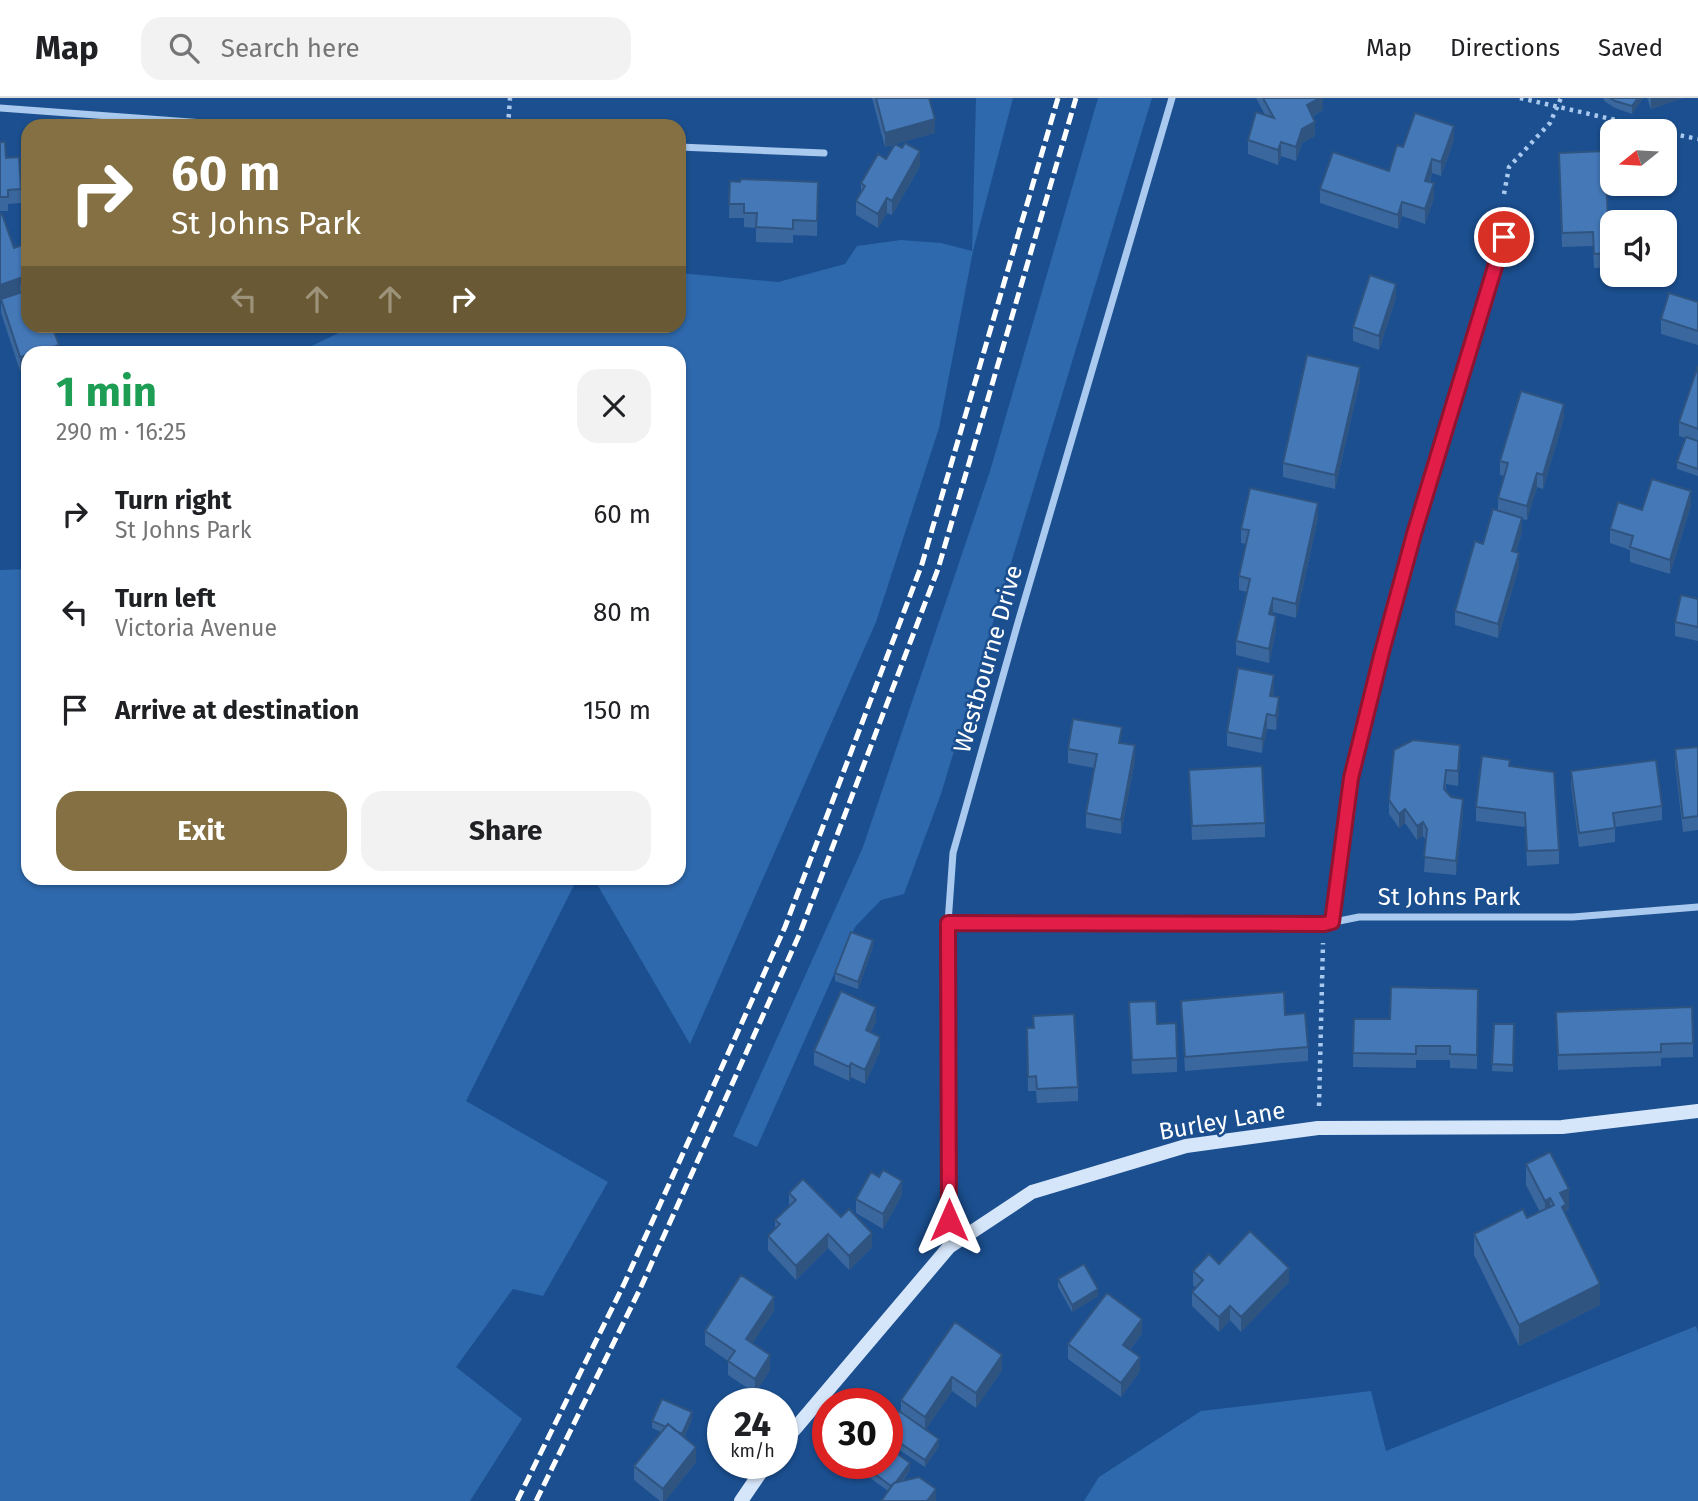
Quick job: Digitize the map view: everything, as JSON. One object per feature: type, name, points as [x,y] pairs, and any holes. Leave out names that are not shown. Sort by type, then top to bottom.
[{"type":"street","name":"Westbourne Drive","points":[[949,1247],[948,923],[953,853],[1172,98]]},
{"type":"street","points":[[0,108],[150,119]]},
{"type":"street","points":[[686,147],[824,153]]},
{"type":"street","points":[[1332,922],[1351,778],[1382,652],[1414,534],[1512,212]]},
{"type":"street","name":"St Johns Park","points":[[948,923],[1324,924],[1359,916],[1573,917],[1698,907]]},
{"type":"street","name":"Burley Lane","points":[[798,1425],[949,1247],[1032,1192],[1186,1146],[1318,1128],[1562,1127],[1698,1111]]},
{"type":"street","points":[[741,1501],[756,1479]]},
{"type":"path","points":[[508,119],[510,98]]},
{"type":"path","points":[[1520,98],[1610,119]]},
{"type":"path","points":[[1512,212],[1503,199],[1509,167],[1550,123],[1561,98]]},
{"type":"path","points":[[1677,134],[1698,139]]},
{"type":"path","points":[[1318,1128],[1324,924]]},
{"type":"shaded area","points":[[976,98],[1013,98],[973,251],[939,428],[876,622],[690,1044],[597,885],[686,885],[686,346],[312,346],[338,333],[686,333],[686,274],[778,282],[845,264],[857,246],[901,240],[941,243],[972,251]]},
{"type":"shaded area","points":[[1098,98],[1152,98],[941,794],[904,894],[881,900],[855,927],[757,1147],[733,1136],[863,847],[990,471]]},
{"type":"shaded area","points":[[21,569],[21,885],[574,885],[466,1101],[608,1182],[543,1296],[513,1289],[456,1367],[522,1419],[470,1501],[0,1501],[0,570]]},
{"type":"shaded area","points":[[1696,1326],[1698,1501],[1084,1501],[1099,1477],[1201,1411],[1371,1391],[1386,1451]]},
{"type":"building","points":[[876,98],[929,98],[935,119],[885,133]]},
{"type":"building","points":[[1263,98],[1320,98],[1307,105],[1315,122],[1302,129],[1296,147],[1281,142],[1278,150],[1248,140],[1256,112],[1274,118]]},
{"type":"building","points":[[1610,98],[1638,98],[1632,106]]},
{"type":"building","points":[[1415,113],[1454,126],[1441,162],[1432,159],[1425,181],[1434,183],[1425,209],[1402,202],[1398,215],[1320,189],[1333,152],[1389,171],[1397,145],[1403,147]]},
{"type":"building","points":[[0,142],[5,142],[6,158],[19,157],[21,189],[8,190],[8,197],[0,197]]},
{"type":"building","points":[[905,143],[920,151],[892,201],[887,198],[878,214],[856,201],[865,186],[861,183],[878,154],[886,159],[895,144],[902,148]]},
{"type":"building","points":[[1600,151],[1600,196],[1607,196],[1608,210],[1600,210],[1600,254],[1594,254],[1593,232],[1562,233],[1559,153]]},
{"type":"building","points":[[741,179],[818,182],[817,221],[793,220],[793,229],[756,227],[757,213],[744,213],[744,204],[729,204],[730,181],[740,182]]},
{"type":"building","points":[[2,214],[14,248],[21,246],[21,282],[20,278],[0,285]]},
{"type":"building","points":[[1370,275],[1396,284],[1379,336],[1353,327]]},
{"type":"building","points":[[21,292],[21,333],[55,333],[59,345],[21,346],[20,357],[1,299]]},
{"type":"building","points":[[1669,293],[1698,302],[1698,331],[1661,319]]},
{"type":"building","points":[[1307,355],[1360,367],[1335,475],[1283,463]]},
{"type":"building","points":[[1698,366],[1698,429],[1679,422]]},
{"type":"building","points":[[1521,391],[1564,404],[1543,475],[1537,473],[1527,506],[1498,498],[1508,463],[1500,461]]},
{"type":"building","points":[[1686,437],[1698,441],[1698,469],[1677,462]]},
{"type":"building","points":[[1652,479],[1691,491],[1670,560],[1630,547],[1633,536],[1610,529],[1618,502],[1642,510]]},
{"type":"building","points":[[1250,488],[1318,503],[1296,604],[1273,598],[1269,614],[1276,616],[1269,649],[1236,641],[1250,579],[1239,576],[1249,530],[1241,529]]},
{"type":"building","points":[[1493,509],[1522,518],[1512,551],[1519,553],[1498,624],[1455,611],[1475,541],[1483,544]]},
{"type":"building","points":[[1681,595],[1698,599],[1698,627],[1675,622]]},
{"type":"building","points":[[1238,668],[1274,675],[1270,696],[1279,697],[1276,716],[1267,714],[1262,739],[1227,732]]},
{"type":"building","points":[[1073,719],[1122,727],[1119,743],[1135,745],[1121,820],[1086,813],[1097,754],[1068,749]]},
{"type":"building","points":[[1413,740],[1460,745],[1458,771],[1446,770],[1444,789],[1451,797],[1463,799],[1456,861],[1424,857],[1427,829],[1423,822],[1417,826],[1405,809],[1399,814],[1389,800],[1394,750]]},
{"type":"building","points":[[1698,747],[1698,816],[1683,818],[1675,749]]},
{"type":"building","points":[[1482,756],[1510,760],[1509,766],[1554,772],[1559,850],[1527,851],[1525,813],[1476,807]]},
{"type":"building","points":[[1656,760],[1662,806],[1613,813],[1615,828],[1579,833],[1571,771]]},
{"type":"building","points":[[1262,766],[1265,823],[1192,826],[1189,770]]},
{"type":"building","points":[[851,932],[873,940],[858,982],[835,973]]},
{"type":"building","points":[[1391,987],[1478,989],[1477,1055],[1450,1054],[1450,1046],[1416,1046],[1416,1054],[1353,1053],[1354,1019],[1390,1019]]},
{"type":"building","points":[[841,991],[876,1007],[866,1030],[880,1037],[865,1070],[851,1063],[849,1067],[814,1051]]},
{"type":"building","points":[[1284,992],[1285,1015],[1305,1013],[1308,1047],[1185,1057],[1181,1001]]},
{"type":"building","points":[[1156,1001],[1157,1024],[1176,1023],[1177,1058],[1132,1060],[1129,1002]]},
{"type":"building","points":[[1692,1007],[1693,1043],[1661,1044],[1661,1052],[1558,1055],[1556,1012]]},
{"type":"building","points":[[1074,1014],[1078,1087],[1037,1089],[1036,1076],[1028,1077],[1027,1028],[1034,1028],[1033,1016]]},
{"type":"building","points":[[1494,1024],[1514,1024],[1513,1065],[1492,1064]]},
{"type":"building","points":[[1550,1152],[1569,1189],[1560,1193],[1566,1204],[1562,1207],[1600,1284],[1519,1325],[1474,1234],[1523,1209],[1527,1218],[1554,1205],[1550,1198],[1545,1201],[1526,1164]]},
{"type":"building","points":[[883,1170],[902,1181],[883,1214],[856,1199],[871,1172],[879,1177]]},
{"type":"building","points":[[803,1179],[841,1217],[849,1209],[872,1233],[849,1256],[828,1234],[796,1266],[768,1236],[780,1224],[775,1220],[796,1200],[789,1193]]},
{"type":"building","points":[[1250,1231],[1289,1268],[1241,1317],[1230,1306],[1219,1317],[1192,1292],[1203,1280],[1193,1271],[1209,1254],[1219,1264]]},
{"type":"building","points":[[1084,1264],[1098,1289],[1072,1305],[1058,1279]]},
{"type":"building","points":[[741,1275],[774,1297],[746,1339],[770,1355],[755,1379],[728,1361],[735,1351],[705,1331]]},
{"type":"building","points":[[1107,1293],[1142,1319],[1123,1345],[1140,1357],[1121,1383],[1068,1344]]},
{"type":"building","points":[[955,1322],[1002,1355],[976,1393],[952,1377],[925,1417],[903,1401],[903,1397]]},
{"type":"building","points":[[662,1399],[692,1412],[682,1434],[668,1424],[666,1427],[652,1421]]},
{"type":"building","points":[[903,1414],[939,1439],[925,1460],[903,1445]]},
{"type":"building","points":[[668,1424],[696,1447],[663,1489],[634,1466]]},
{"type":"building","points":[[903,1458],[910,1463],[903,1472]]},
{"type":"building","points":[[919,1477],[936,1489],[927,1501],[881,1501],[894,1483]]},
{"type":"building","points":[[882,1479],[898,1479],[891,1486]]},
{"type":"railway","points":[[517,1501],[625,1282],[785,927],[922,564],[1058,98]]},
{"type":"railway","points":[[536,1501],[640,1289],[800,933],[938,569],[1076,98]]},
{"type":"route","points":[[949,1220],[948,923],[1332,922],[1351,778],[1382,652],[1414,534],[1504,237]]}]
